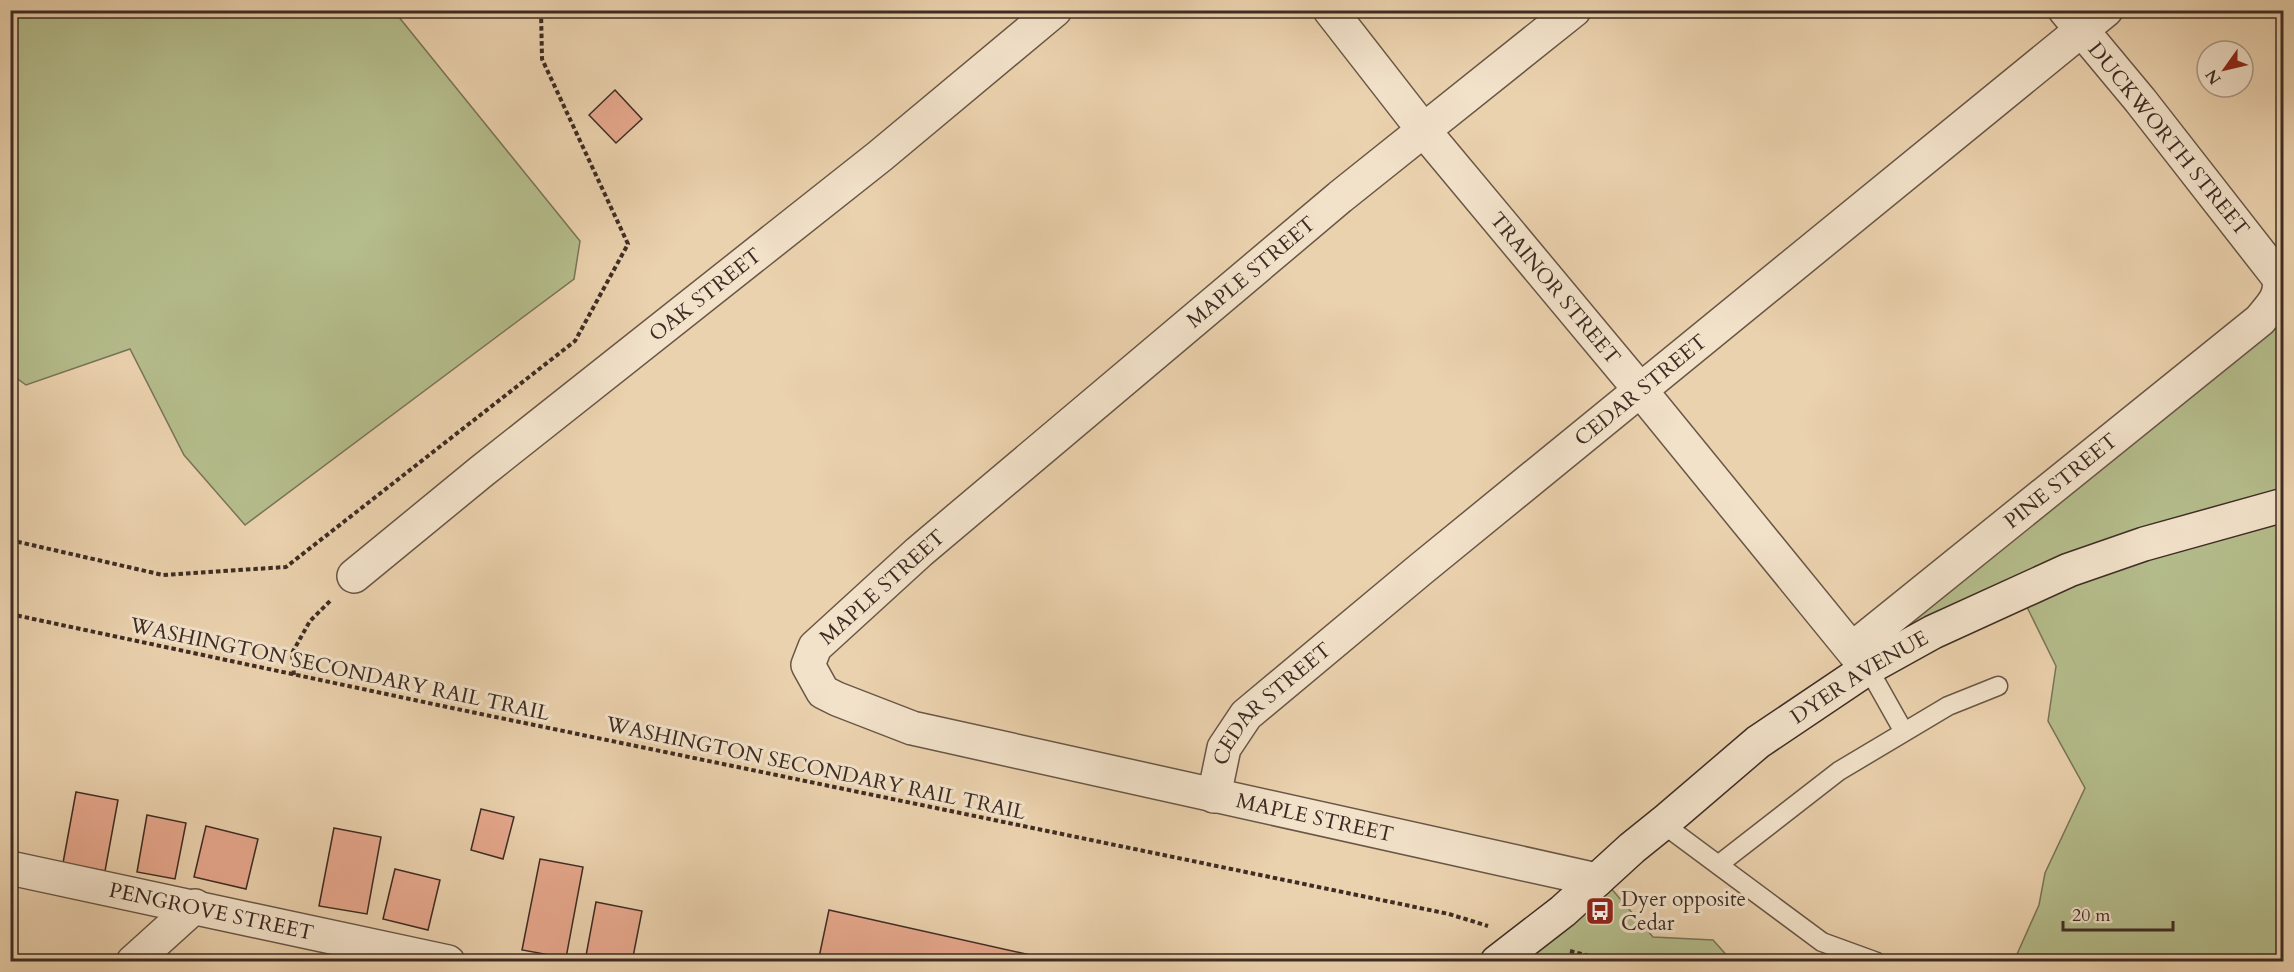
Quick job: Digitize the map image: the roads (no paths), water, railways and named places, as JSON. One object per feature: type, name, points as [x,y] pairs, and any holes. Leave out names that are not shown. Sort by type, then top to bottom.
[{"type":"street","name":"OAK STREET","points":[[354,576],[482,471],[880,156],[1055,10]]},
{"type":"street","name":"TRAINOR STREET","points":[[1330,10],[1425,132],[1860,659]]},
{"type":"street","name":"MAPLE STREET","points":[[1574,10],[1425,132],[1340,196],[919,552],[815,647],[808,665],[823,692],[912,728],[1597,880]]},
{"type":"street","name":"DUCKWORTH STREET","points":[[2084,17],[2140,100],[2279,278],[2281,289],[2276,301]]},
{"type":"street","name":"CEDAR STREET","points":[[1214,796],[1224,748],[1246,715],[1421,569],[1641,391],[2084,17]]},
{"type":"street","name":"PINE STREET","points":[[1860,659],[2260,320],[2276,301]]},
{"type":"street","name":"DYER AVENUE","points":[[1497,962],[1563,911],[1632,848],[1860,659],[1933,632],[2069,570],[2144,544],[2283,505]]},
{"type":"street","name":"PENGROVE STREET","points":[[10,868],[448,962]]},
{"type":"street","points":[[133,962],[195,906]]},
{"type":"lane","points":[[1860,659],[1904,732]]},
{"type":"lane","points":[[1718,865],[1839,771],[1948,705],[1998,686]]},
{"type":"lane","points":[[1663,824],[1822,942],[1877,962]]},
{"type":"place","name":"Dyer opposite Cedar","points":[[1600,911]]}]
